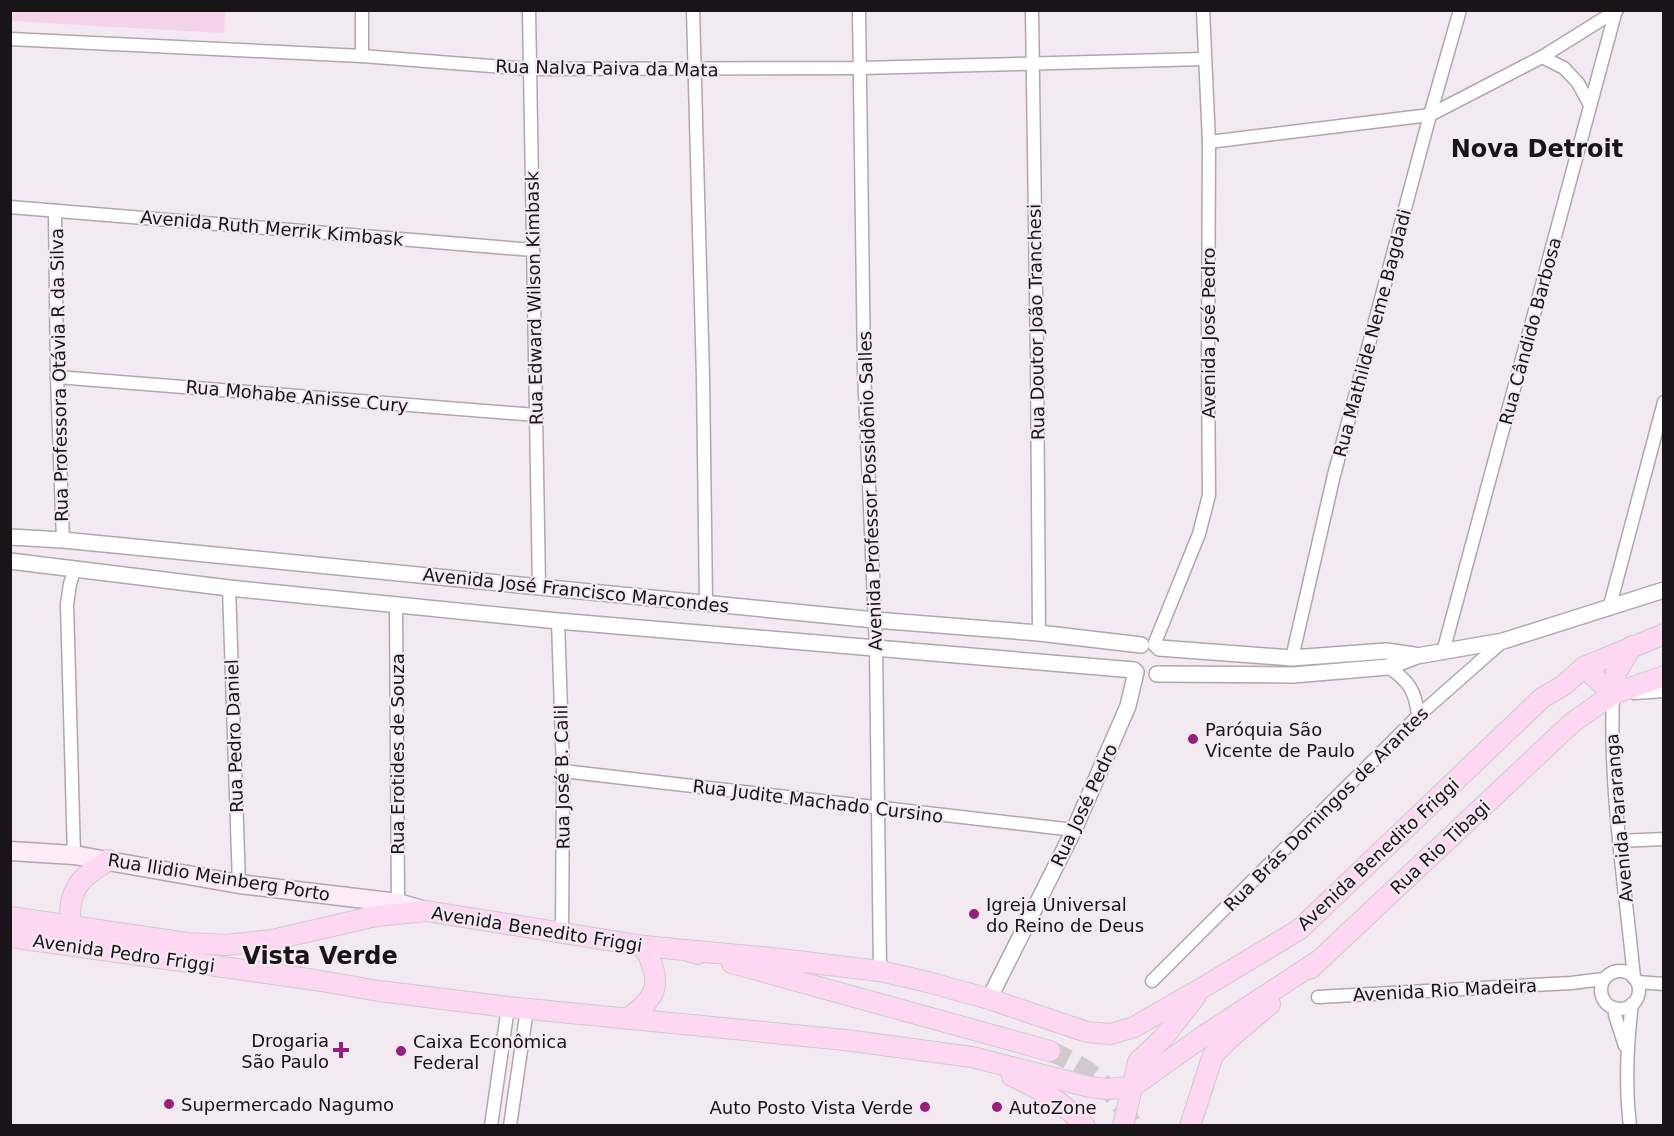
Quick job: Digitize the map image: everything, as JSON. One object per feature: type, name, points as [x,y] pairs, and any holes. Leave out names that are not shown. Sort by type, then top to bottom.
[{"type":"main road","name":"Avenida Benedito Friggi","points":[[70,926],[187,943],[226,945],[272,940],[376,916],[426,911],[644,946],[880,971],[989,999],[1087,1032],[1111,1034],[1134,1027],[1300,929],[1542,698],[1564,685],[1584,667],[1664,634]]},
{"type":"main road","points":[[1612,694],[1616,673],[1632,646]]},
{"type":"main road","points":[[1584,667],[1612,694]]},
{"type":"main road","name":"Rua Rio Tibagi","points":[[1190,1125],[1213,1055],[1230,1038],[1285,992],[1573,722],[1612,694],[1664,676]]},
{"type":"main road","name":"Rua Ilidio Meinberg Porto","points":[[11,850],[74,855],[239,884],[398,903],[426,911]]},
{"type":"main road","points":[[79,948],[70,926],[70,907],[75,891],[81,882],[108,860]]},
{"type":"main road","name":"Avenida Pedro Friggi","points":[[10,918],[70,926]]},
{"type":"main road","name":"Avenida Pedro Friggi","points":[[10,937],[315,980],[379,992],[518,1008]]},
{"type":"main road","points":[[628,1018],[642,1008],[652,996],[656,981],[653,964],[644,946]]},
{"type":"main road","name":"Avenida Benedito Friggi","points":[[685,950],[1050,1051]]},
{"type":"main road","points":[[518,1008],[845,1040],[972,1057],[1090,1087],[1132,1088],[1205,1035],[1318,961]]},
{"type":"main road","points":[[1123,1125],[1138,1062],[1163,1038],[1202,988]]},
{"type":"main road","points":[[972,1057],[1038,1089],[1063,1104],[1085,1125]]},
{"type":"street","points":[[362,10],[362,56]]},
{"type":"street","name":"Rua Edward Wilson Kimbask","points":[[529,10],[539,586]]},
{"type":"street","points":[[693,10],[703,378],[706,602]]},
{"type":"street","name":"Avenida Professor Possidônio Salles","points":[[859,10],[864,369],[876,647],[880,971]]},
{"type":"street","name":"Rua Doutor João Tranchesi","points":[[1032,10],[1039,633]]},
{"type":"street","name":"Avenida José Pedro","points":[[1151,646],[1199,534],[1209,495],[1209,142],[1203,10]]},
{"type":"street","name":"Rua Mathilde Neme Bagdadi","points":[[1292,658],[1334,475],[1460,10]]},
{"type":"street","points":[[1209,142],[1430,115],[1542,57],[1616,11]]},
{"type":"street","name":"Rua Cândido Barbosa","points":[[1443,652],[1616,11]]},
{"type":"street","name":"Rua Nalva Paiva da Mata","points":[[10,39],[362,56],[530,69],[861,68],[1204,59]]},
{"type":"street","points":[[1542,57],[1564,68],[1578,83],[1590,105]]},
{"type":"street","name":"Avenida Ruth Merrik Kimbask","points":[[10,207],[533,250]]},
{"type":"street","name":"Rua Professora Otávia R da Silva","points":[[55,211],[57,377],[63,540]]},
{"type":"street","name":"Rua Mohabe Anisse Cury","points":[[57,377],[536,415]]},
{"type":"street","points":[[1609,609],[1664,402]]},
{"type":"street","name":"Avenida José Francisco Marcondes","points":[[10,537],[36,537],[875,620],[1039,633],[1151,646],[1292,658],[1386,651],[1417,656]]},
{"type":"street","points":[[32,563],[26,554],[25,547],[36,537]]},
{"type":"street","name":"Avenida José Francisco Marcondes","points":[[10,561],[229,588],[558,621],[876,647],[1144,673],[1293,675],[1388,667],[1417,656],[1503,641],[1664,590]]},
{"type":"street","points":[[74,855],[67,604],[75,568]]},
{"type":"street","name":"Rua Pedro Daniel","points":[[229,588],[239,884]]},
{"type":"street","name":"Rua Erotides de Souza","points":[[396,604],[398,903]]},
{"type":"street","name":"Rua José B. Calil","points":[[558,621],[563,771],[562,934]]},
{"type":"street","name":"Rua Brás Domingos de Arantes","points":[[1152,981],[1418,716],[1503,641]]},
{"type":"street","points":[[1151,646],[1164,658],[1164,664],[1144,673],[1131,660],[1132,654],[1151,646]]},
{"type":"street","points":[[1388,667],[1406,681],[1417,701],[1418,716]]},
{"type":"street","name":"Rua José Pedro","points":[[989,999],[1074,830],[1144,673]]},
{"type":"street","points":[[1612,694],[1664,691]]},
{"type":"street","name":"Avenida Pararanga","points":[[1612,694],[1619,842],[1635,989],[1627,1050],[1630,1125]]},
{"type":"street","name":"Rua Judite Machado Cursino","points":[[563,771],[1074,830]]},
{"type":"street","points":[[1619,842],[1664,839]]},
{"type":"street","name":"Avenida Pararanga","points":[[1619,971],[1630,941]]},
{"type":"street","points":[[1635,989],[1625,972],[1614,972],[1604,979],[1602,996],[1609,1005],[1621,1008],[1635,989],[1664,985]]},
{"type":"street","name":"Avenida Rio Madeira","points":[[1318,997],[1571,983],[1604,979]]},
{"type":"street","name":"Avenida Rio Madeira","points":[[1571,983],[1602,996]]},
{"type":"street","points":[[491,1125],[518,1008]]},
{"type":"street","points":[[510,1125],[518,1008]]},
{"type":"street","name":"Avenida Pararanga","points":[[1615,1008],[1615,1015],[1627,1050]]},
{"type":"shaded area","points":[[10,11],[225,11],[224,33],[11,21]]},
{"type":"tunnel","points":[[1050,1051],[1075,1063],[1098,1080],[1117,1099],[1131,1123]]},
{"type":"place","name":"Paróquia São Vicente de Paulo","points":[[1193,739]]},
{"type":"place","name":"Igreja Universal do Reino de Deus","points":[[974,914]]},
{"type":"place","name":"Drogaria São Paulo","points":[[341,1050]]},
{"type":"place","name":"Caixa Econômica Federal","points":[[401,1051]]},
{"type":"place","name":"Supermercado Nagumo","points":[[169,1104]]},
{"type":"place","name":"Auto Posto Vista Verde","points":[[925,1107]]},
{"type":"place","name":"AutoZone","points":[[997,1107]]},
{"type":"district","name":"Nova Detroit","points":[[1537,149]]},
{"type":"district","name":"Vista Verde","points":[[320,956]]}]
